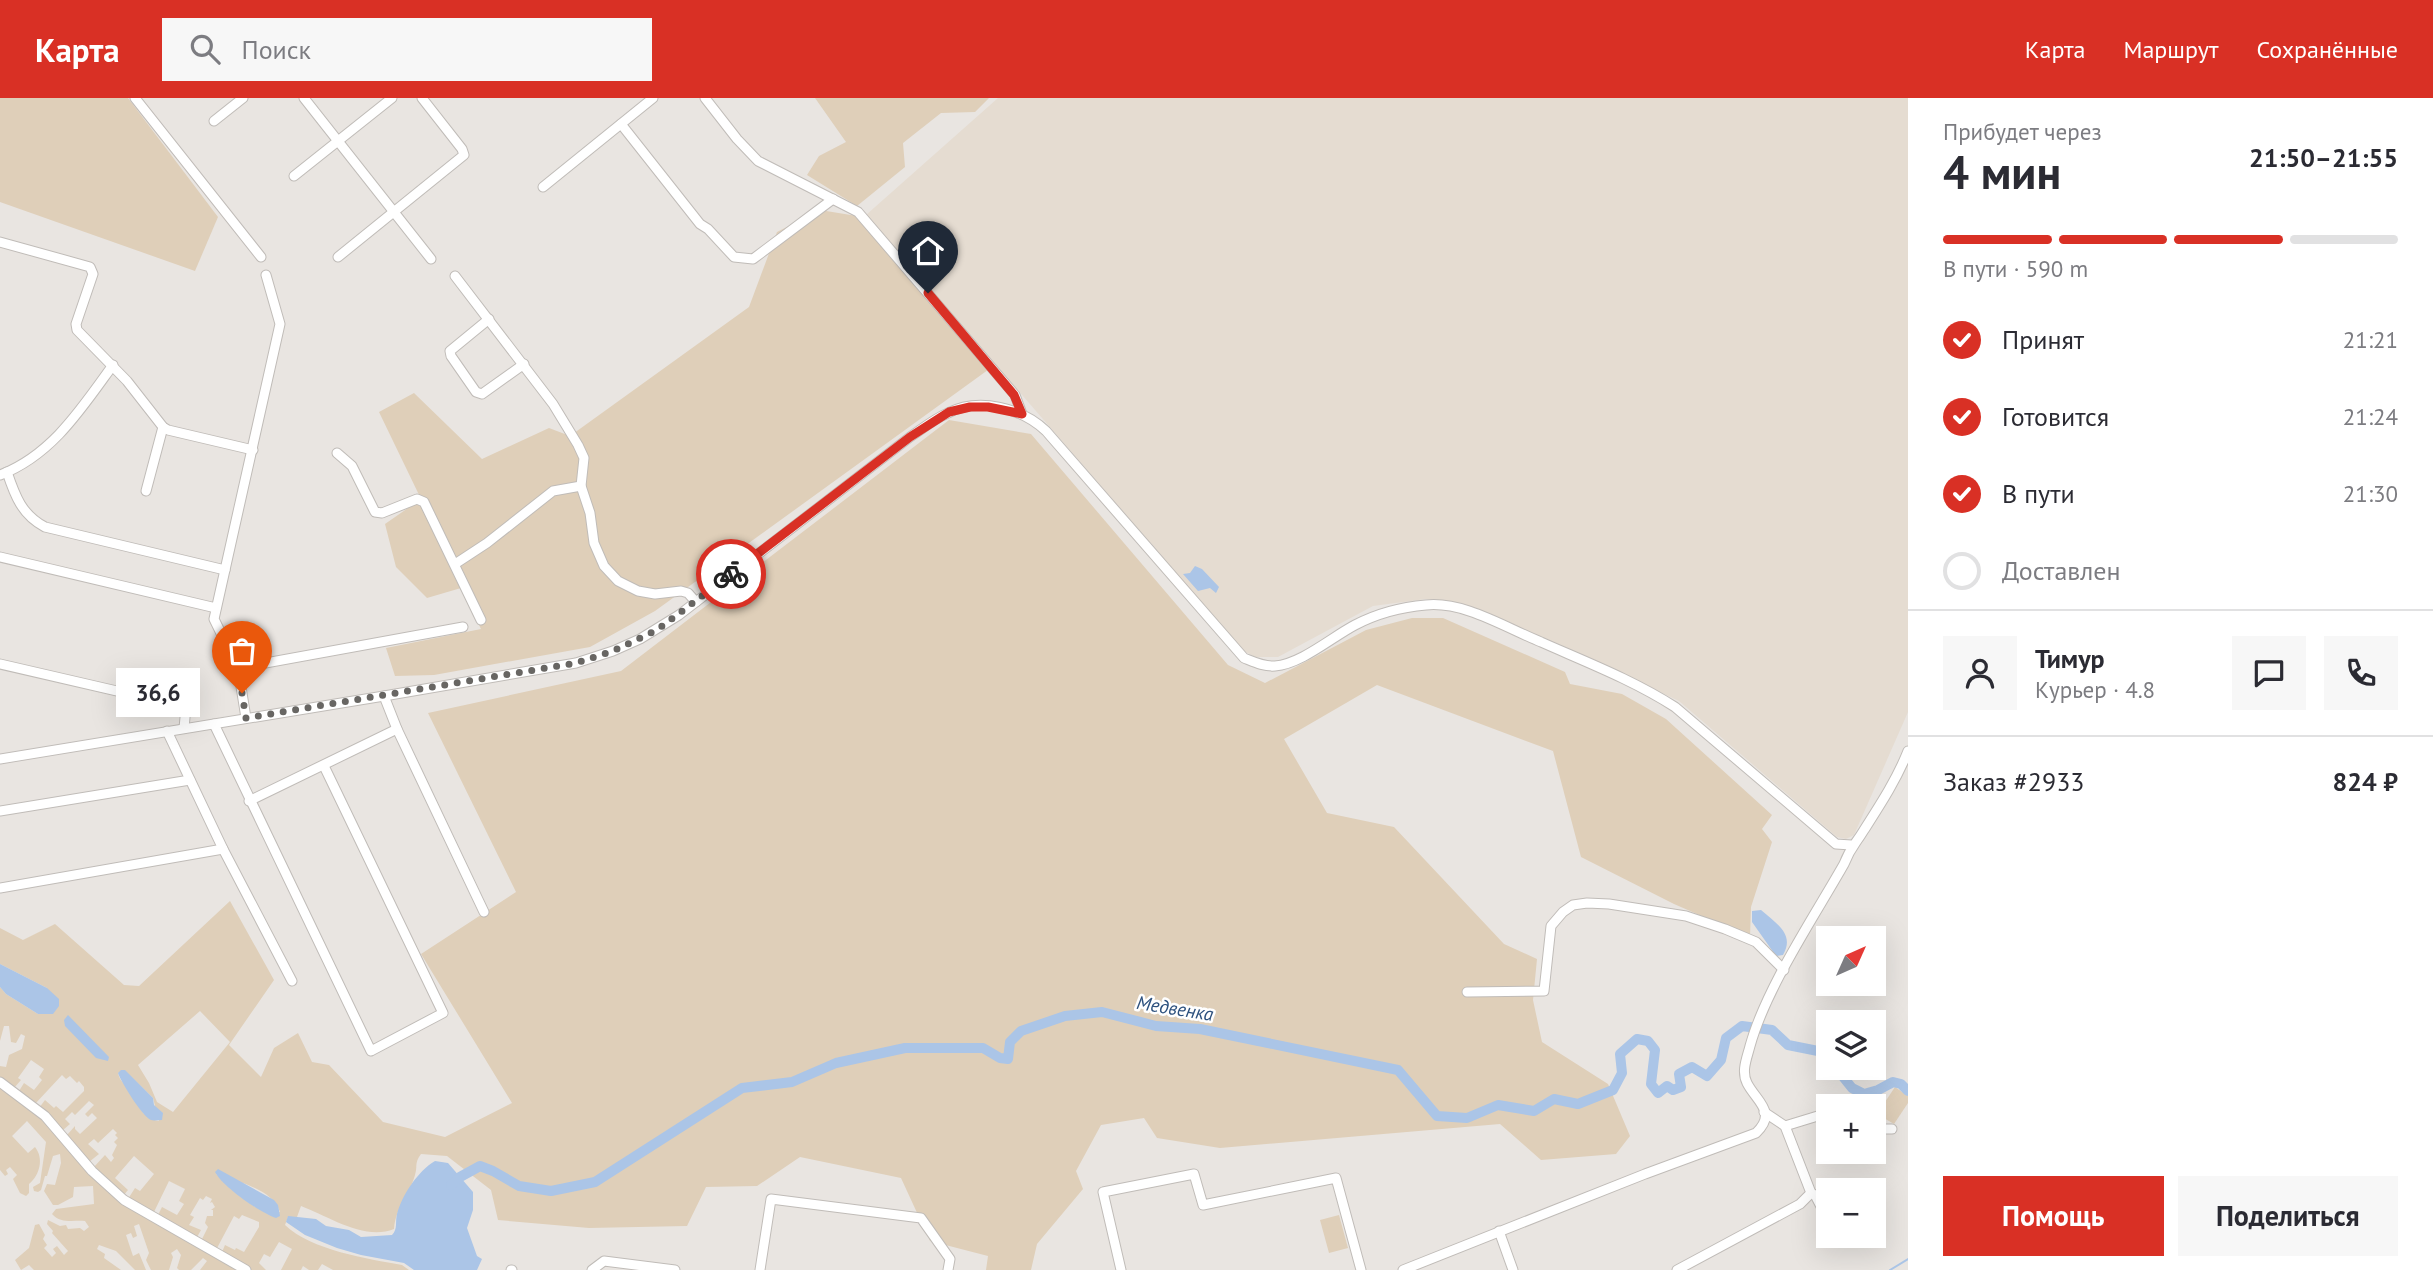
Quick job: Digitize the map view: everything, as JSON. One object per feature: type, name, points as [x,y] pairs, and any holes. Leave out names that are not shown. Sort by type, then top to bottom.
[{"type":"street","points":[[135,98],[261,257]]},
{"type":"street","points":[[214,121],[243,98]]},
{"type":"street","points":[[304,98],[431,258]]},
{"type":"street","points":[[294,176],[392,98]]},
{"type":"street","points":[[338,257],[464,155],[422,98]]},
{"type":"street","points":[[543,187],[653,98]]},
{"type":"street","points":[[705,98],[758,161],[858,212],[1014,395],[1022,414]]},
{"type":"street","points":[[621,124],[699,224],[709,229],[734,257],[753,259],[833,199]]},
{"type":"street","points":[[0,242],[90,267],[93,274],[76,324],[78,330],[113,366],[163,427],[253,450]]},
{"type":"street","points":[[246,718],[238,668],[214,619],[280,324],[266,275]]},
{"type":"street","points":[[455,276],[553,404],[584,458],[581,486],[590,513],[594,543],[604,566],[618,581],[638,591],[655,594],[674,591],[688,593],[696,602]]},
{"type":"street","points":[[489,319],[450,351],[476,393],[482,394],[524,365]]},
{"type":"street","points":[[113,366],[60,435],[33,457],[4,474],[19,504],[30,517],[45,527],[225,570]]},
{"type":"street","points":[[0,759],[576,663],[613,651],[640,639],[696,602],[910,437],[949,412],[970,407],[988,407],[1022,414],[1046,431],[1244,658],[1263,666],[1276,666],[1296,659],[1356,625],[1387,612],[1425,604],[1445,604],[1597,667],[1662,698],[1675,706],[1836,844],[1851,845]]},
{"type":"street","points":[[146,491],[163,427]]},
{"type":"street","points":[[337,453],[352,466],[375,512],[382,513],[417,499],[424,502],[481,620]]},
{"type":"street","points":[[455,564],[554,491],[581,486]]},
{"type":"street","points":[[0,558],[216,608]]},
{"type":"street","points":[[238,668],[463,627]]},
{"type":"street","points":[[0,664],[186,707],[184,728]]},
{"type":"street","points":[[384,696],[484,912]]},
{"type":"street","points":[[214,724],[371,1051],[443,1013],[324,766]]},
{"type":"street","points":[[250,801],[397,729]]},
{"type":"street","points":[[167,732],[223,849],[292,981]]},
{"type":"street","points":[[1402,1270],[1756,1133],[1763,1126],[1762,1101],[1746,1082],[1744,1068],[1760,1017],[1844,864],[1851,845],[1859,839],[1908,751]]},
{"type":"street","points":[[0,811],[190,780]]},
{"type":"street","points":[[0,888],[223,849]]},
{"type":"street","points":[[1467,992],[1544,990],[1551,926],[1573,905],[1587,903],[1686,916],[1725,929],[1756,942],[1784,970]]},
{"type":"street","points":[[0,1082],[45,1116],[92,1171],[124,1200],[246,1270]]},
{"type":"street","points":[[1764,1112],[1785,1126],[1811,1193],[1816,1197]]},
{"type":"street","points":[[1785,1126],[1816,1117]]},
{"type":"street","points":[[1886,1129],[1892,1129]]},
{"type":"street","points":[[1121,1270],[1103,1192],[1194,1174],[1203,1205],[1336,1178],[1361,1270]]},
{"type":"street","points":[[1677,1270],[1800,1205],[1811,1193]]},
{"type":"street","points":[[760,1270],[771,1199],[921,1218],[950,1259],[948,1270]]},
{"type":"street","points":[[1499,1231],[1513,1270]]},
{"type":"street","points":[[592,1270],[604,1261],[675,1270]]},
{"type":"shaded area","points":[[0,98],[128,98],[218,217],[195,271],[0,202]]},
{"type":"shaded area","points":[[815,98],[989,98],[975,112],[941,113],[903,143],[905,167],[857,206],[807,175],[819,156],[846,142]]},
{"type":"shaded area","points":[[998,98],[1908,98],[1908,712],[1854,835],[1846,839],[1837,837],[1679,701],[1553,642],[1453,602],[1426,599],[1373,606],[1278,657],[1255,657],[1244,651],[866,215]]},
{"type":"shaded area","points":[[820,210],[863,217],[992,367],[655,611],[590,647],[434,675],[395,676],[386,648],[481,629],[461,588],[427,598],[396,567],[385,524],[421,499],[379,412],[414,393],[482,459],[549,428],[570,436],[749,307],[777,232]]},
{"type":"shaded area","points":[[949,420],[1031,434],[1228,665],[1265,683],[1366,630],[1412,618],[1443,618],[1565,672],[1570,684],[1622,694],[1666,719],[1772,815],[1762,829],[1772,842],[1751,907],[1750,937],[1674,904],[1581,857],[1553,751],[1377,685],[1284,739],[1327,813],[1394,827],[1504,944],[1537,959],[1533,1000],[1542,1042],[1608,1084],[1630,1136],[1616,1154],[1541,1160],[1500,1124],[1220,1148],[1157,1138],[1144,1118],[1101,1125],[1076,1171],[1083,1189],[1037,1244],[1031,1270],[986,1270],[988,1256],[930,1241],[901,1178],[800,1157],[757,1186],[706,1187],[687,1226],[589,1228],[498,1220],[491,1190],[447,1156],[421,1154],[397,1214],[394,1229],[382,1232],[359,1230],[301,1206],[297,1217],[288,1217],[285,1225],[296,1234],[324,1247],[402,1265],[409,1270],[333,1270],[322,1264],[318,1270],[309,1270],[303,1266],[301,1270],[281,1270],[292,1249],[279,1242],[270,1257],[264,1254],[259,1263],[266,1270],[251,1270],[222,1252],[225,1245],[244,1252],[259,1227],[259,1222],[242,1215],[239,1219],[234,1216],[216,1250],[201,1241],[208,1227],[205,1223],[207,1216],[213,1216],[211,1210],[215,1207],[210,1203],[212,1199],[206,1196],[203,1200],[200,1198],[190,1215],[194,1217],[189,1225],[201,1230],[196,1239],[158,1215],[162,1207],[177,1215],[184,1204],[179,1201],[185,1189],[169,1181],[153,1214],[128,1199],[135,1188],[140,1191],[154,1174],[134,1156],[115,1178],[128,1190],[123,1196],[93,1168],[105,1155],[111,1162],[114,1158],[112,1155],[117,1145],[114,1142],[118,1138],[113,1129],[98,1143],[94,1139],[88,1144],[99,1154],[89,1162],[67,1135],[75,1126],[80,1134],[97,1118],[92,1113],[88,1117],[85,1114],[94,1105],[89,1101],[75,1115],[72,1112],[65,1119],[70,1124],[63,1130],[39,1108],[45,1100],[63,1112],[84,1091],[79,1081],[77,1083],[70,1076],[66,1079],[62,1075],[35,1104],[19,1091],[24,1083],[34,1090],[42,1080],[39,1077],[44,1069],[31,1060],[14,1088],[0,1079],[0,1066],[6,1067],[9,1055],[22,1049],[25,1036],[21,1034],[16,1043],[11,1042],[9,1026],[4,1026],[0,1041],[0,987],[6,994],[38,1014],[47,988],[0,964],[0,928],[23,940],[55,924],[124,985],[139,986],[230,901],[274,980],[229,1045],[261,1077],[274,1048],[298,1033],[312,1062],[329,1065],[383,1122],[445,1137],[512,1103],[421,954],[516,892],[428,713],[621,671]],"holes":[[[200,1011],[230,1042],[173,1112],[157,1102],[138,1065]],[[125,1071],[153,1098],[159,1121],[143,1113],[118,1073]],[[216,1174],[262,1192],[270,1197],[280,1212],[255,1207]]]},
{"type":"shaded area","points":[[0,1086],[42,1119],[121,1203],[239,1270],[200,1270],[207,1261],[203,1258],[191,1270],[179,1270],[177,1268],[181,1255],[177,1249],[171,1253],[173,1257],[169,1270],[151,1270],[146,1260],[149,1253],[139,1224],[134,1226],[137,1236],[133,1238],[131,1233],[126,1235],[133,1256],[139,1253],[146,1270],[135,1270],[116,1251],[99,1245],[97,1249],[105,1254],[104,1258],[121,1270],[34,1270],[29,1265],[21,1270],[15,1260],[29,1248],[35,1225],[39,1224],[45,1235],[43,1239],[47,1245],[44,1248],[52,1257],[56,1253],[53,1249],[57,1246],[64,1255],[68,1251],[52,1233],[47,1224],[48,1220],[60,1226],[66,1225],[68,1229],[80,1228],[84,1231],[89,1227],[85,1221],[63,1220],[52,1214],[56,1209],[94,1204],[93,1186],[74,1187],[73,1197],[53,1205],[44,1191],[47,1184],[55,1185],[61,1163],[60,1154],[53,1156],[41,1190],[34,1191],[33,1187],[40,1183],[46,1142],[27,1121],[12,1136],[28,1153],[35,1147],[40,1166],[29,1184],[29,1193],[26,1196],[20,1193],[13,1179],[17,1175],[10,1167],[5,1176],[0,1170]]},
{"type":"shaded area","points":[[1895,1087],[1908,1096],[1908,1103],[1894,1124],[1886,1119],[1886,1100]]},
{"type":"shaded area","points":[[1339,1215],[1348,1248],[1329,1253],[1320,1220]]},
{"type":"water","points":[[1195,566],[1202,569],[1219,587],[1216,593],[1210,588],[1198,591],[1183,574],[1190,573]]},
{"type":"water","points":[[1761,910],[1786,935],[1783,955],[1776,956],[1752,922],[1752,911]]},
{"type":"water","points":[[0,964],[47,988],[59,999],[59,1006],[53,1014],[38,1014],[6,994],[0,987]]},
{"type":"water","points":[[68,1015],[109,1057],[108,1061],[96,1058],[65,1026],[64,1020]]},
{"type":"water","points":[[125,1070],[153,1098],[154,1105],[163,1113],[162,1120],[151,1120],[142,1112],[118,1073]]},
{"type":"water","points":[[435,1161],[448,1163],[473,1192],[473,1210],[467,1228],[477,1256],[482,1259],[477,1270],[414,1270],[404,1263],[337,1248],[305,1235],[286,1222],[288,1216],[316,1219],[326,1226],[349,1230],[361,1237],[392,1235],[396,1228],[399,1207],[407,1192],[417,1177]]},
{"type":"water","points":[[218,1169],[274,1200],[280,1216],[276,1218],[269,1215],[242,1198],[219,1178],[215,1172]]},
{"type":"waterway","name":"Медвенка","points":[[451,1185],[480,1166],[519,1186],[551,1191],[595,1182],[742,1088],[792,1082],[836,1063],[905,1048],[983,1048],[1000,1058],[1008,1059],[1010,1042],[1021,1031],[1065,1016],[1102,1012],[1156,1026],[1200,1029],[1398,1070],[1437,1116],[1467,1118],[1498,1105],[1534,1111],[1554,1099],[1578,1104],[1613,1090],[1622,1073],[1620,1054],[1637,1039],[1648,1041],[1655,1050],[1651,1084],[1658,1093],[1667,1086],[1673,1090],[1681,1087],[1679,1074],[1692,1067],[1707,1076],[1721,1060],[1726,1038],[1742,1026],[1772,1030],[1788,1045],[1816,1051]]},
{"type":"waterway","name":"Медвенка","points":[[1846,1080],[1852,1088],[1864,1094],[1893,1082],[1901,1084],[1908,1091]]},
{"type":"waterway","points":[[1890,1270],[1908,1259]]},
{"type":"way so far","points":[[242,693],[246,718],[576,663],[613,651],[657,630],[731,574]]},
{"type":"place","name":"36,6","points":[[242,693]]},
{"type":"route","points":[[731,574],[910,437],[949,412],[970,407],[988,407],[1022,414],[1014,395],[928,293]]}]
